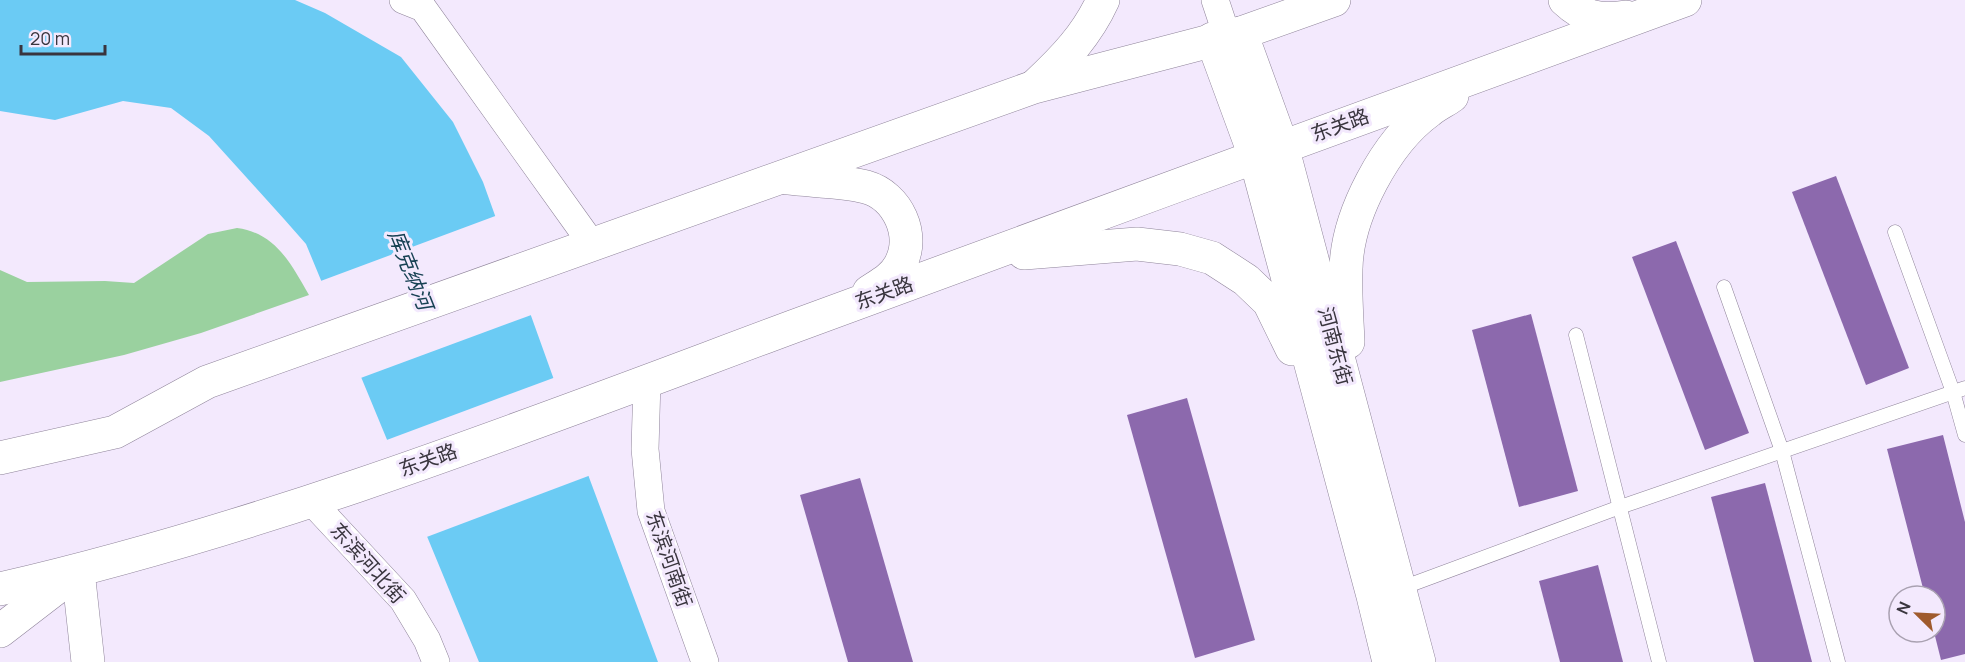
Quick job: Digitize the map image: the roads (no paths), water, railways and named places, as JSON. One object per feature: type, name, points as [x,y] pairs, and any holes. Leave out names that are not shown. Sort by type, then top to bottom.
[{"type":"main road","points":[[1034,87],[1062,61],[1085,33],[1092,24],[1103,0]]},
{"type":"main road","points":[[0,458],[115,432],[207,382],[1034,87],[1227,36],[1334,0]]},
{"type":"main road","points":[[1565,0],[1577,11],[1594,18],[1613,19],[1654,11]]},
{"type":"main road","name":"东关路","points":[[0,589],[78,571],[189,540],[321,497],[616,393],[983,256],[1685,0]]},
{"type":"main road","name":"河南东街","points":[[1227,36],[1269,151],[1387,592],[1419,662]]},
{"type":"main road","points":[[1336,404],[1346,267],[1355,218],[1374,176],[1398,142],[1428,111],[1502,67]]},
{"type":"main road","points":[[778,177],[865,187],[892,202],[900,215],[905,231],[905,249],[900,265],[890,279],[842,309]]},
{"type":"main road","points":[[983,256],[1137,244],[1180,249],[1212,258],[1246,280],[1269,302],[1336,404]]},
{"type":"main road","points":[[78,571],[88,662]]},
{"type":"main road","name":"东关路","points":[[0,631],[78,571]]},
{"type":"main road","name":"河南东街","points":[[1387,592],[1389,662]]},
{"type":"street","points":[[403,0],[423,9],[592,243]]},
{"type":"street","points":[[1215,0],[1227,36]]},
{"type":"street","name":"东滨河南街","points":[[647,381],[645,449],[651,511],[705,662]]},
{"type":"street","name":"东滨河北街","points":[[321,497],[403,600],[427,640],[436,662]]},
{"type":"lane","points":[[1895,232],[1959,390],[1965,435]]},
{"type":"lane","points":[[1724,287],[1782,451],[1838,662]]},
{"type":"lane","points":[[1576,335],[1659,662]]},
{"type":"lane","points":[[1387,592],[1620,507],[1959,390]]},
{"type":"water","name":"库克纳河","points":[[0,0],[295,0],[325,13],[401,57],[453,122],[483,182],[658,662],[479,662],[306,244],[209,136],[171,108],[123,101],[55,120],[0,111]]}]
